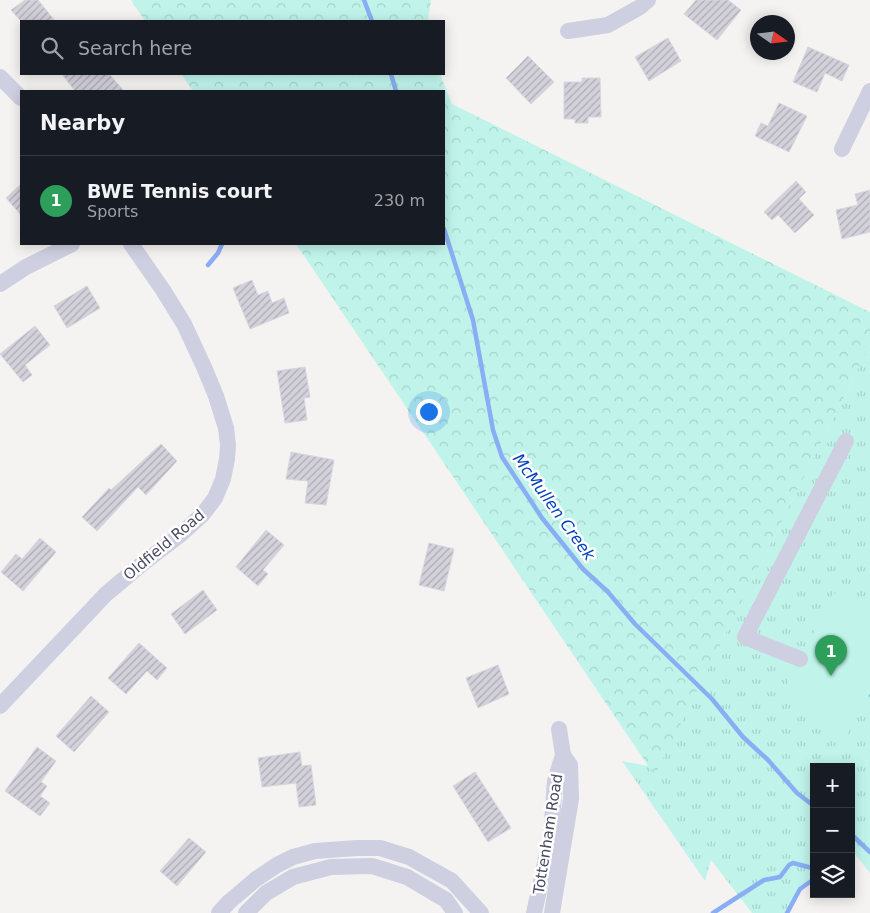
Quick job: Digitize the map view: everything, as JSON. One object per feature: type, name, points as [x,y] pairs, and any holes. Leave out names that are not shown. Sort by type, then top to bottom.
[{"type":"street","points":[[568,30],[608,25],[648,0]]},
{"type":"street","points":[[0,77],[20,97]]},
{"type":"street","points":[[842,149],[870,91]]},
{"type":"street","points":[[0,284],[26,267],[70,245]]},
{"type":"street","name":"Oldfield Road","points":[[0,706],[106,594],[180,535],[203,514],[215,498],[223,479],[228,445],[226,428],[216,396],[184,324],[132,245]]},
{"type":"street","points":[[800,659],[745,637],[846,441]]},
{"type":"street","name":"Tottenham Road","points":[[552,913],[571,799],[570,765],[563,756],[558,729]]},
{"type":"street","name":"Tottenham Road","points":[[534,913],[551,836],[555,781],[563,756]]},
{"type":"street","points":[[220,913],[229,902],[256,879],[277,865],[293,858],[315,851],[380,848],[410,857],[452,881],[481,913]]},
{"type":"street","points":[[246,913],[266,893],[293,877],[331,867],[372,866],[407,877],[446,900],[456,913]]},
{"type":"green space","points":[[131,0],[431,0],[428,20],[144,20]]},
{"type":"green space","points":[[182,75],[440,75],[452,104],[870,312],[870,345],[655,776],[297,245],[445,245],[445,90],[192,90]]},
{"type":"green space","points":[[870,345],[870,873],[855,854],[855,763],[810,763],[810,878],[786,913],[752,913],[711,860],[705,881],[622,761],[648,766],[655,775]]},
{"type":"green space","points":[[834,593],[870,613],[870,694],[844,740],[782,693]]},
{"type":"building","points":[[25,0],[38,0],[54,20],[20,20],[11,10]]},
{"type":"building","points":[[696,0],[728,0],[741,10],[717,40],[684,14]]},
{"type":"building","points":[[668,38],[681,61],[649,81],[635,57]]},
{"type":"building","points":[[808,47],[849,65],[842,81],[825,73],[817,92],[793,82]]},
{"type":"building","points":[[528,56],[554,82],[531,104],[506,78]]},
{"type":"building","points":[[63,75],[110,75],[123,90],[74,90]]},
{"type":"building","points":[[582,78],[600,78],[601,117],[588,117],[588,123],[575,123],[575,119],[564,119],[564,82],[582,82]]},
{"type":"building","points":[[779,103],[807,116],[789,152],[755,136],[761,123],[768,126]]},
{"type":"building","points":[[796,181],[806,192],[799,199],[814,215],[795,233],[778,215],[772,220],[764,212]]},
{"type":"building","points":[[20,185],[20,214],[6,198]]},
{"type":"building","points":[[870,190],[870,232],[842,239],[836,210],[858,205],[855,194]]},
{"type":"building","points":[[252,280],[258,295],[268,291],[272,303],[284,298],[289,313],[250,329],[233,288]]},
{"type":"building","points":[[87,286],[100,308],[67,328],[54,306]]},
{"type":"building","points":[[35,326],[50,345],[25,365],[32,375],[23,382],[0,354]]},
{"type":"building","points":[[305,367],[310,397],[304,398],[307,420],[285,423],[277,371]]},
{"type":"building","points":[[161,444],[177,461],[146,495],[138,487],[97,531],[82,517],[109,488],[111,490]]},
{"type":"building","points":[[291,452],[334,460],[326,505],[305,503],[308,481],[286,479]]},
{"type":"building","points":[[266,530],[284,545],[263,570],[268,574],[258,586],[236,567]]},
{"type":"building","points":[[40,538],[56,552],[23,591],[1,572],[16,554],[22,559]]},
{"type":"building","points":[[429,543],[454,549],[444,591],[419,585]]},
{"type":"building","points":[[203,590],[217,610],[185,634],[171,614]]},
{"type":"building","points":[[139,643],[167,668],[157,680],[147,671],[126,694],[108,678]]},
{"type":"building","points":[[498,665],[509,694],[478,708],[466,678]]},
{"type":"building","points":[[91,696],[109,712],[74,752],[56,736]]},
{"type":"building","points":[[37,747],[56,761],[41,782],[47,786],[40,796],[50,803],[40,816],[5,791]]},
{"type":"building","points":[[300,752],[302,766],[311,765],[316,805],[299,807],[296,783],[262,787],[258,758]]},
{"type":"building","points":[[475,772],[511,828],[488,842],[453,786]]},
{"type":"building","points":[[189,838],[206,852],[177,886],[160,871]]},
{"type":"waterway","name":"McMullen Creek","points":[[364,0],[372,20]]},
{"type":"waterway","name":"McMullen Creek","points":[[391,75],[396,90]]},
{"type":"waterway","name":"McMullen Creek","points":[[445,232],[473,320],[493,430],[502,457],[542,518],[583,569],[608,592],[635,624],[712,699],[743,737],[768,760],[797,793],[810,803]]},
{"type":"waterway","points":[[208,265],[218,253],[222,245]]},
{"type":"waterway","name":"McMullen Creek","points":[[855,838],[870,852]]},
{"type":"waterway","points":[[713,913],[764,880],[780,877],[789,865],[793,863],[810,867]]},
{"type":"waterway","points":[[787,913],[800,889],[810,882]]},
{"type":"place","name":"BWE Tennis court","points":[[831,676]]}]
